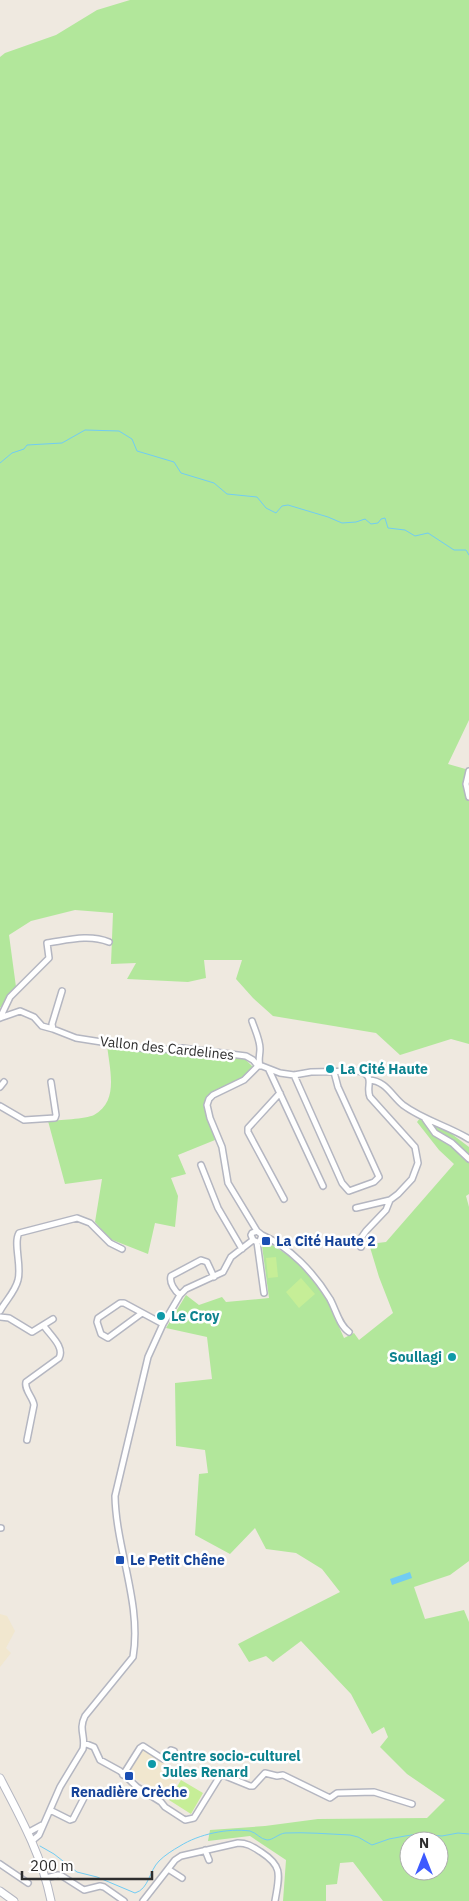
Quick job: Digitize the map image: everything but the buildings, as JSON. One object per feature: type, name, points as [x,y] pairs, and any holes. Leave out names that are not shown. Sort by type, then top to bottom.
[{"type":"street","points":[[469,771],[466,789],[469,797]]},
{"type":"street","points":[[0,1018],[10,997],[49,958],[47,943],[80,938],[99,938],[110,942]]},
{"type":"street","points":[[53,1029],[52,1024],[62,991]]},
{"type":"street","name":"Vallon des Cardelines","points":[[0,1018],[20,1011],[34,1017],[42,1026],[76,1038],[156,1050],[182,1048],[246,1056],[259,1066],[280,1073],[294,1075],[362,1072],[367,1075],[369,1080],[382,1083],[401,1103],[424,1117]]},
{"type":"street","points":[[252,1021],[260,1044],[259,1066],[244,1080],[213,1095],[207,1105],[210,1118],[222,1146],[228,1183],[257,1231],[289,1252],[319,1281],[343,1327],[349,1332]]},
{"type":"street","points":[[269,1069],[323,1186]]},
{"type":"street","points":[[294,1075],[342,1183],[349,1190],[374,1182],[378,1177],[338,1087],[334,1072]]},
{"type":"street","points":[[356,1208],[390,1200],[412,1180],[418,1164],[415,1147],[368,1095],[369,1080]]},
{"type":"street","points":[[0,1106],[24,1120],[55,1118],[51,1082]]},
{"type":"street","points":[[280,1093],[248,1128],[248,1132],[284,1198]]},
{"type":"street","points":[[424,1117],[469,1140]]},
{"type":"street","points":[[424,1117],[435,1133],[452,1143],[469,1159]]},
{"type":"street","points":[[201,1165],[218,1208],[242,1248]]},
{"type":"street","points":[[361,1247],[361,1238],[386,1210],[390,1200]]},
{"type":"street","points":[[0,1311],[18,1282],[20,1267],[17,1241],[20,1233],[77,1218],[90,1223],[110,1243],[122,1249]]},
{"type":"street","points":[[257,1231],[252,1233],[251,1236],[255,1241],[264,1293]]},
{"type":"street","points":[[33,1840],[39,1835],[60,1787],[83,1749],[84,1743],[81,1731],[85,1716],[133,1657],[135,1648],[132,1600],[115,1512],[115,1496],[148,1357],[163,1324],[180,1295],[186,1289],[223,1272],[231,1257],[242,1248],[255,1241],[260,1241],[262,1235]]},
{"type":"street","points":[[180,1295],[176,1292],[171,1282],[171,1276],[201,1260],[207,1262],[214,1277]]},
{"type":"street","points":[[142,1313],[108,1338],[101,1334],[97,1322],[98,1318],[120,1303],[124,1303],[163,1324]]},
{"type":"street","points":[[0,1317],[9,1318],[32,1332],[53,1319]]},
{"type":"street","points":[[27,1440],[34,1405],[26,1389],[26,1382],[61,1354],[59,1347],[44,1326]]},
{"type":"street","points":[[84,1743],[94,1746],[100,1760],[120,1771],[137,1787],[186,1820],[194,1818],[220,1776],[223,1775],[250,1786],[253,1786],[265,1773],[277,1776],[283,1775],[330,1798],[337,1793],[374,1792],[412,1804]]},
{"type":"street","points":[[123,1775],[143,1746],[163,1759],[171,1750],[174,1751]]},
{"type":"street","points":[[0,1778],[33,1840],[46,1878],[51,1901]]},
{"type":"street","points":[[50,1810],[70,1820],[73,1819],[87,1792]]},
{"type":"street","points":[[29,1832],[43,1825]]},
{"type":"street","points":[[142,1901],[181,1856],[205,1850],[246,1844],[270,1858],[278,1869],[279,1877],[275,1901]]},
{"type":"street","points":[[205,1850],[209,1860]]},
{"type":"street","points":[[0,1870],[1,1864],[28,1883]]},
{"type":"street","points":[[168,1869],[182,1878]]},
{"type":"street","points":[[46,1878],[62,1876],[84,1890],[100,1886],[124,1901]]},
{"type":"street","points":[[0,1891],[14,1901]]},
{"type":"shaded area","points":[[0,1614],[7,1616],[15,1631],[6,1648],[11,1653],[0,1667]]},
{"type":"shaded area","points":[[142,1748],[163,1763],[183,1772],[168,1798],[128,1774]]},
{"type":"green space","points":[[130,0],[469,0],[469,720],[448,764],[469,770],[469,1044],[451,1039],[400,1055],[376,1033],[273,1016],[236,979],[242,960],[204,960],[206,978],[188,982],[127,979],[136,963],[111,964],[113,913],[75,910],[31,921],[9,935],[16,987],[0,1008],[0,57],[5,53],[56,35],[97,10]]},
{"type":"green space","points":[[107,1044],[181,1050],[215,1055],[241,1055],[254,1068],[243,1078],[207,1096],[205,1105],[215,1140],[178,1155],[186,1174],[171,1178],[178,1196],[175,1227],[155,1223],[148,1254],[110,1239],[95,1222],[102,1179],[65,1184],[48,1121],[90,1116],[102,1109],[110,1093],[111,1083]]},
{"type":"green space","points":[[424,1113],[469,1147],[469,1194],[466,1196],[469,1207],[469,1561],[450,1575],[414,1587],[425,1619],[464,1610],[469,1622],[469,1901],[383,1901],[353,1862],[340,1863],[337,1884],[326,1885],[326,1901],[283,1901],[286,1860],[250,1836],[208,1841],[210,1830],[265,1826],[318,1819],[427,1818],[445,1800],[407,1774],[380,1747],[388,1737],[384,1727],[372,1734],[351,1694],[301,1641],[273,1662],[266,1656],[249,1662],[238,1644],[340,1592],[322,1569],[296,1553],[266,1549],[255,1528],[230,1554],[195,1535],[199,1474],[208,1473],[205,1450],[176,1446],[175,1383],[212,1379],[207,1337],[166,1328],[186,1295],[199,1305],[222,1297],[226,1302],[269,1298],[262,1246],[269,1243],[294,1259],[324,1293],[344,1338],[354,1333],[359,1340],[393,1313],[369,1244],[386,1242],[454,1164],[439,1150],[417,1122]]},
{"type":"green space","points":[[276,1257],[278,1277],[268,1278],[266,1258]]},
{"type":"green space","points":[[301,1278],[315,1294],[299,1308],[286,1292]]},
{"type":"green space","points":[[181,1780],[203,1793],[191,1814],[169,1800]]},
{"type":"water","points":[[410,1572],[412,1578],[392,1585],[390,1579]]},
{"type":"waterway","points":[[0,463],[12,453],[24,449],[27,445],[62,443],[85,430],[119,431],[132,439],[137,451],[174,462],[181,473],[214,483],[227,494],[257,497],[266,508],[276,513],[282,506],[288,505],[342,523],[365,519],[371,524],[378,523],[381,519],[385,518],[388,528],[405,530],[415,536],[428,533],[454,550],[466,550],[469,555]]},
{"type":"waterway","points":[[40,1846],[54,1854],[77,1872],[97,1877],[135,1893],[143,1888],[156,1865],[166,1855],[196,1838],[214,1833],[232,1830],[250,1831],[267,1840],[285,1833],[350,1835],[372,1845],[389,1839],[418,1834],[442,1836],[458,1833],[469,1834]]},
{"type":"place","name":"La Cité Haute","points":[[330,1069]]},
{"type":"place","name":"La Cité Haute 2","points":[[266,1241]]},
{"type":"place","name":"Le Croy","points":[[161,1316]]},
{"type":"place","name":"Soullagi","points":[[452,1357]]},
{"type":"place","name":"Le Petit Chêne","points":[[120,1560]]},
{"type":"place","name":"Centre socio-culturel Jules Renard","points":[[152,1764]]},
{"type":"place","name":"Renadière Crèche","points":[[129,1776]]}]
